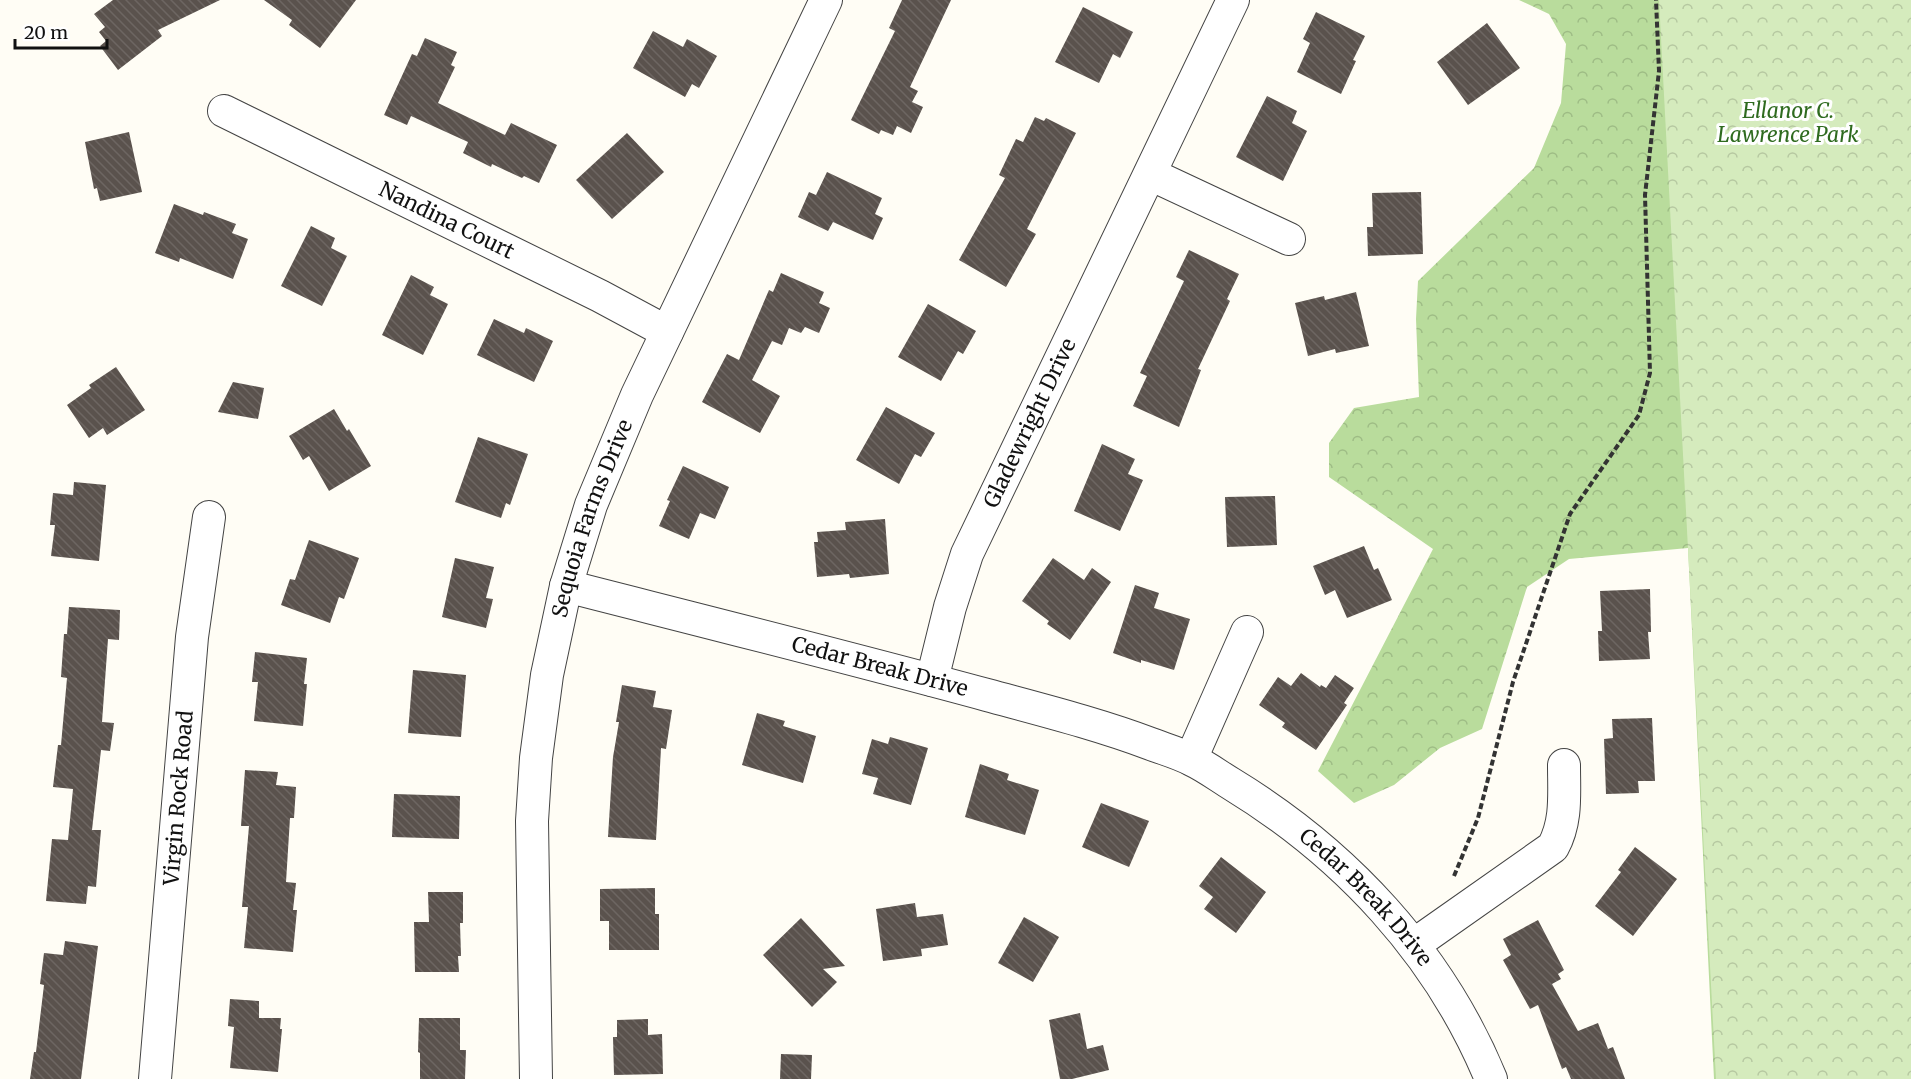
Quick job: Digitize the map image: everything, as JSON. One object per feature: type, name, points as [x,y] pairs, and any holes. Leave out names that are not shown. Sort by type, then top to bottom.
[{"type":"street","name":"Sequoia Farms Drive","points":[[536,1079],[532,821],[536,758],[548,675],[566,586],[591,505],[637,395],[826,0]]},
{"type":"street","name":"Gladewright Drive","points":[[932,680],[950,607],[967,554],[1233,0]]},
{"type":"street","name":"Nandina Court","points":[[224,111],[600,296],[667,332]]},
{"type":"street","points":[[1150,174],[1289,240]]},
{"type":"street","name":"Virgin Rock Road","points":[[154,1079],[192,637],[209,517]]},
{"type":"street","name":"Cedar Break Drive","points":[[566,586],[1116,730],[1191,759],[1256,799],[1317,844],[1373,896],[1415,944],[1447,993],[1481,1055],[1491,1079]]},
{"type":"street","points":[[1191,759],[1247,632]]},
{"type":"street","points":[[1415,944],[1553,848],[1561,833],[1564,810],[1564,765]]},
{"type":"path","points":[[1453,878],[1458,871],[1478,818],[1513,682],[1570,514],[1638,415],[1650,373],[1645,195],[1659,71],[1656,0]]},
{"type":"green space","name":"Ellanor C. Lawrence Park","points":[[1519,0],[1911,0],[1911,1079],[1714,1079],[1688,548],[1569,559],[1527,587],[1482,729],[1440,748],[1394,785],[1354,803],[1318,771],[1433,549],[1329,477],[1329,443],[1354,408],[1419,397],[1416,319],[1418,281],[1534,168],[1561,103],[1566,44],[1549,14]]},
{"type":"green space","name":"Ellanor C. Lawrence Park","points":[[1659,0],[1911,0],[1911,1079],[1716,1079]]},
{"type":"building","points":[[113,0],[220,0],[158,30],[162,36],[118,70],[100,46],[106,41],[99,32],[105,27],[94,14]]},
{"type":"building","points":[[264,0],[356,0],[320,48],[289,25],[292,20]]},
{"type":"building","points":[[902,0],[951,0],[910,87],[918,91],[912,102],[923,107],[911,133],[897,126],[893,135],[881,130],[879,134],[851,120],[895,31],[889,28]]},
{"type":"building","points":[[1083,7],[1133,32],[1120,58],[1113,54],[1099,83],[1055,62]]},
{"type":"building","points":[[1316,12],[1365,36],[1353,60],[1356,61],[1341,94],[1297,72],[1310,43],[1303,39]]},
{"type":"building","points":[[1487,23],[1520,68],[1468,105],[1437,62]]},
{"type":"building","points":[[653,31],[683,47],[687,39],[717,56],[699,88],[692,84],[685,97],[633,68]]},
{"type":"building","points":[[425,38],[457,52],[451,65],[455,67],[438,103],[505,135],[511,123],[557,145],[539,183],[492,164],[491,167],[463,153],[468,142],[411,116],[407,125],[384,115],[412,54],[417,56]]},
{"type":"building","points":[[1267,96],[1297,111],[1292,123],[1307,131],[1283,181],[1236,157]]},
{"type":"building","points":[[1035,117],[1044,121],[1046,118],[1076,133],[1027,229],[1036,234],[1006,287],[959,260],[1005,178],[999,175],[1016,139],[1023,142]]},
{"type":"building","points":[[129,132],[142,192],[100,201],[97,188],[94,189],[85,142]]},
{"type":"building","points":[[627,133],[664,172],[612,219],[576,180]]},
{"type":"building","points":[[827,172],[882,198],[875,214],[883,218],[873,240],[833,222],[828,231],[798,217],[809,192],[816,195]]},
{"type":"building","points":[[1421,192],[1423,254],[1368,256],[1367,227],[1373,227],[1372,193]]},
{"type":"building","points":[[174,204],[236,224],[232,233],[248,239],[233,279],[180,258],[179,262],[155,253]]},
{"type":"building","points":[[311,226],[335,238],[331,248],[347,256],[322,306],[281,286]]},
{"type":"building","points":[[1189,250],[1239,274],[1227,299],[1230,301],[1198,369],[1201,370],[1179,427],[1133,406],[1147,376],[1140,373],[1184,281],[1176,277]]},
{"type":"building","points":[[781,273],[824,292],[819,303],[830,308],[819,333],[805,327],[801,333],[789,328],[782,345],[772,341],[752,380],[780,396],[760,433],[702,402],[727,354],[739,360],[769,290],[773,292]]},
{"type":"building","points":[[411,275],[434,287],[430,295],[448,304],[423,355],[382,335]]},
{"type":"building","points":[[1356,292],[1369,346],[1336,353],[1335,349],[1308,356],[1295,303],[1324,296],[1325,300]]},
{"type":"building","points":[[928,304],[976,331],[963,354],[958,351],[941,381],[898,357]]},
{"type":"building","points":[[494,319],[524,333],[526,328],[553,341],[534,382],[477,355]]},
{"type":"building","points":[[116,367],[145,410],[107,435],[103,428],[89,438],[67,405],[91,388],[89,385]]},
{"type":"building","points":[[233,382],[264,388],[258,419],[218,412]]},
{"type":"building","points":[[886,407],[935,433],[921,457],[915,454],[899,484],[856,460]]},
{"type":"building","points":[[334,409],[371,466],[329,491],[309,456],[303,460],[289,436]]},
{"type":"building","points":[[478,437],[528,454],[510,505],[506,503],[501,518],[455,502]]},
{"type":"building","points":[[1102,444],[1135,459],[1128,474],[1143,480],[1120,531],[1074,511]]},
{"type":"building","points":[[683,466],[729,487],[715,519],[700,513],[689,539],[659,526],[670,501],[667,500]]},
{"type":"building","points":[[74,482],[106,485],[99,561],[51,556],[55,525],[50,525],[53,493],[73,495]]},
{"type":"building","points":[[1275,496],[1277,545],[1227,547],[1225,497]]},
{"type":"building","points":[[885,519],[889,574],[850,578],[849,574],[817,577],[814,542],[818,542],[817,532],[846,530],[845,522]]},
{"type":"building","points":[[309,540],[359,558],[344,599],[339,597],[330,623],[281,605],[290,579],[295,580]]},
{"type":"building","points":[[1364,546],[1374,570],[1378,568],[1392,600],[1347,618],[1335,590],[1325,595],[1313,566]]},
{"type":"building","points":[[455,558],[494,567],[486,598],[493,599],[486,628],[442,617]]},
{"type":"building","points":[[1053,558],[1084,580],[1092,568],[1111,582],[1070,640],[1047,624],[1049,621],[1022,601]]},
{"type":"building","points":[[1135,585],[1159,593],[1154,608],[1190,619],[1174,670],[1141,660],[1141,663],[1113,653]]},
{"type":"building","points":[[1650,589],[1651,632],[1648,632],[1650,659],[1599,661],[1598,631],[1602,631],[1600,591]]},
{"type":"building","points":[[69,607],[120,610],[119,640],[108,639],[102,722],[114,723],[110,751],[101,750],[92,830],[101,830],[96,887],[88,886],[86,904],[46,901],[52,839],[68,840],[73,789],[53,787],[58,745],[61,745],[67,678],[61,677],[64,634],[67,634]]},
{"type":"building","points":[[255,652],[307,658],[303,726],[254,721],[258,682],[252,682]]},
{"type":"building","points":[[413,670],[466,675],[461,737],[408,733]]},
{"type":"building","points":[[1301,673],[1320,687],[1321,685],[1326,688],[1335,675],[1354,688],[1344,703],[1347,705],[1316,750],[1282,727],[1285,723],[1259,705],[1278,677],[1291,686]]},
{"type":"building","points":[[622,685],[656,691],[653,707],[672,710],[666,749],[661,748],[656,840],[608,837],[613,757],[619,722],[616,722]]},
{"type":"building","points":[[757,713],[785,721],[783,726],[816,736],[803,783],[742,765]]},
{"type":"building","points":[[1652,718],[1655,781],[1638,781],[1639,793],[1606,794],[1604,739],[1613,738],[1612,719]]},
{"type":"building","points":[[890,737],[928,748],[911,805],[873,794],[878,778],[862,774],[872,739],[888,744]]},
{"type":"building","points":[[980,764],[1009,774],[1007,780],[1039,790],[1025,835],[965,817]]},
{"type":"building","points":[[245,770],[278,772],[276,785],[296,787],[294,818],[290,818],[286,882],[296,883],[293,910],[297,910],[293,952],[244,948],[248,907],[242,907],[249,826],[241,826]]},
{"type":"building","points":[[394,794],[460,796],[459,839],[392,837]]},
{"type":"building","points":[[1101,803],[1149,821],[1129,867],[1082,847]]},
{"type":"building","points":[[1635,847],[1677,879],[1633,936],[1595,906],[1621,872],[1618,870]]},
{"type":"building","points":[[1221,857],[1266,892],[1236,933],[1204,909],[1213,897],[1199,886]]},
{"type":"building","points":[[655,888],[655,914],[659,914],[659,950],[609,950],[609,921],[600,921],[600,889]]},
{"type":"building","points":[[428,892],[463,892],[459,972],[415,972],[414,922],[429,922]]},
{"type":"building","points":[[915,903],[917,917],[943,914],[948,945],[921,949],[922,956],[883,961],[876,909]]},
{"type":"building","points":[[1024,917],[1059,937],[1033,982],[998,963]]},
{"type":"building","points":[[801,918],[845,966],[823,969],[837,982],[812,1007],[763,955]]},
{"type":"building","points":[[1538,920],[1564,970],[1558,974],[1561,979],[1552,984],[1578,1031],[1598,1023],[1608,1049],[1613,1047],[1625,1079],[1571,1079],[1566,1067],[1562,1069],[1538,1005],[1530,1009],[1503,960],[1511,955],[1503,939]]},
{"type":"building","points":[[65,941],[98,946],[81,1079],[30,1079],[34,1052],[36,1052],[44,985],[40,984],[44,953],[63,955]]},
{"type":"building","points":[[230,999],[259,1001],[259,1018],[281,1018],[278,1072],[230,1068],[234,1027],[228,1026]]},
{"type":"building","points":[[1080,1013],[1087,1049],[1103,1045],[1109,1070],[1072,1079],[1060,1079],[1049,1020]]},
{"type":"building","points":[[419,1018],[460,1018],[460,1050],[466,1050],[465,1079],[420,1079]]},
{"type":"building","points":[[648,1019],[648,1035],[662,1034],[663,1074],[614,1075],[613,1037],[617,1037],[617,1020]]},
{"type":"building","points":[[781,1054],[812,1055],[811,1079],[780,1079]]}]
